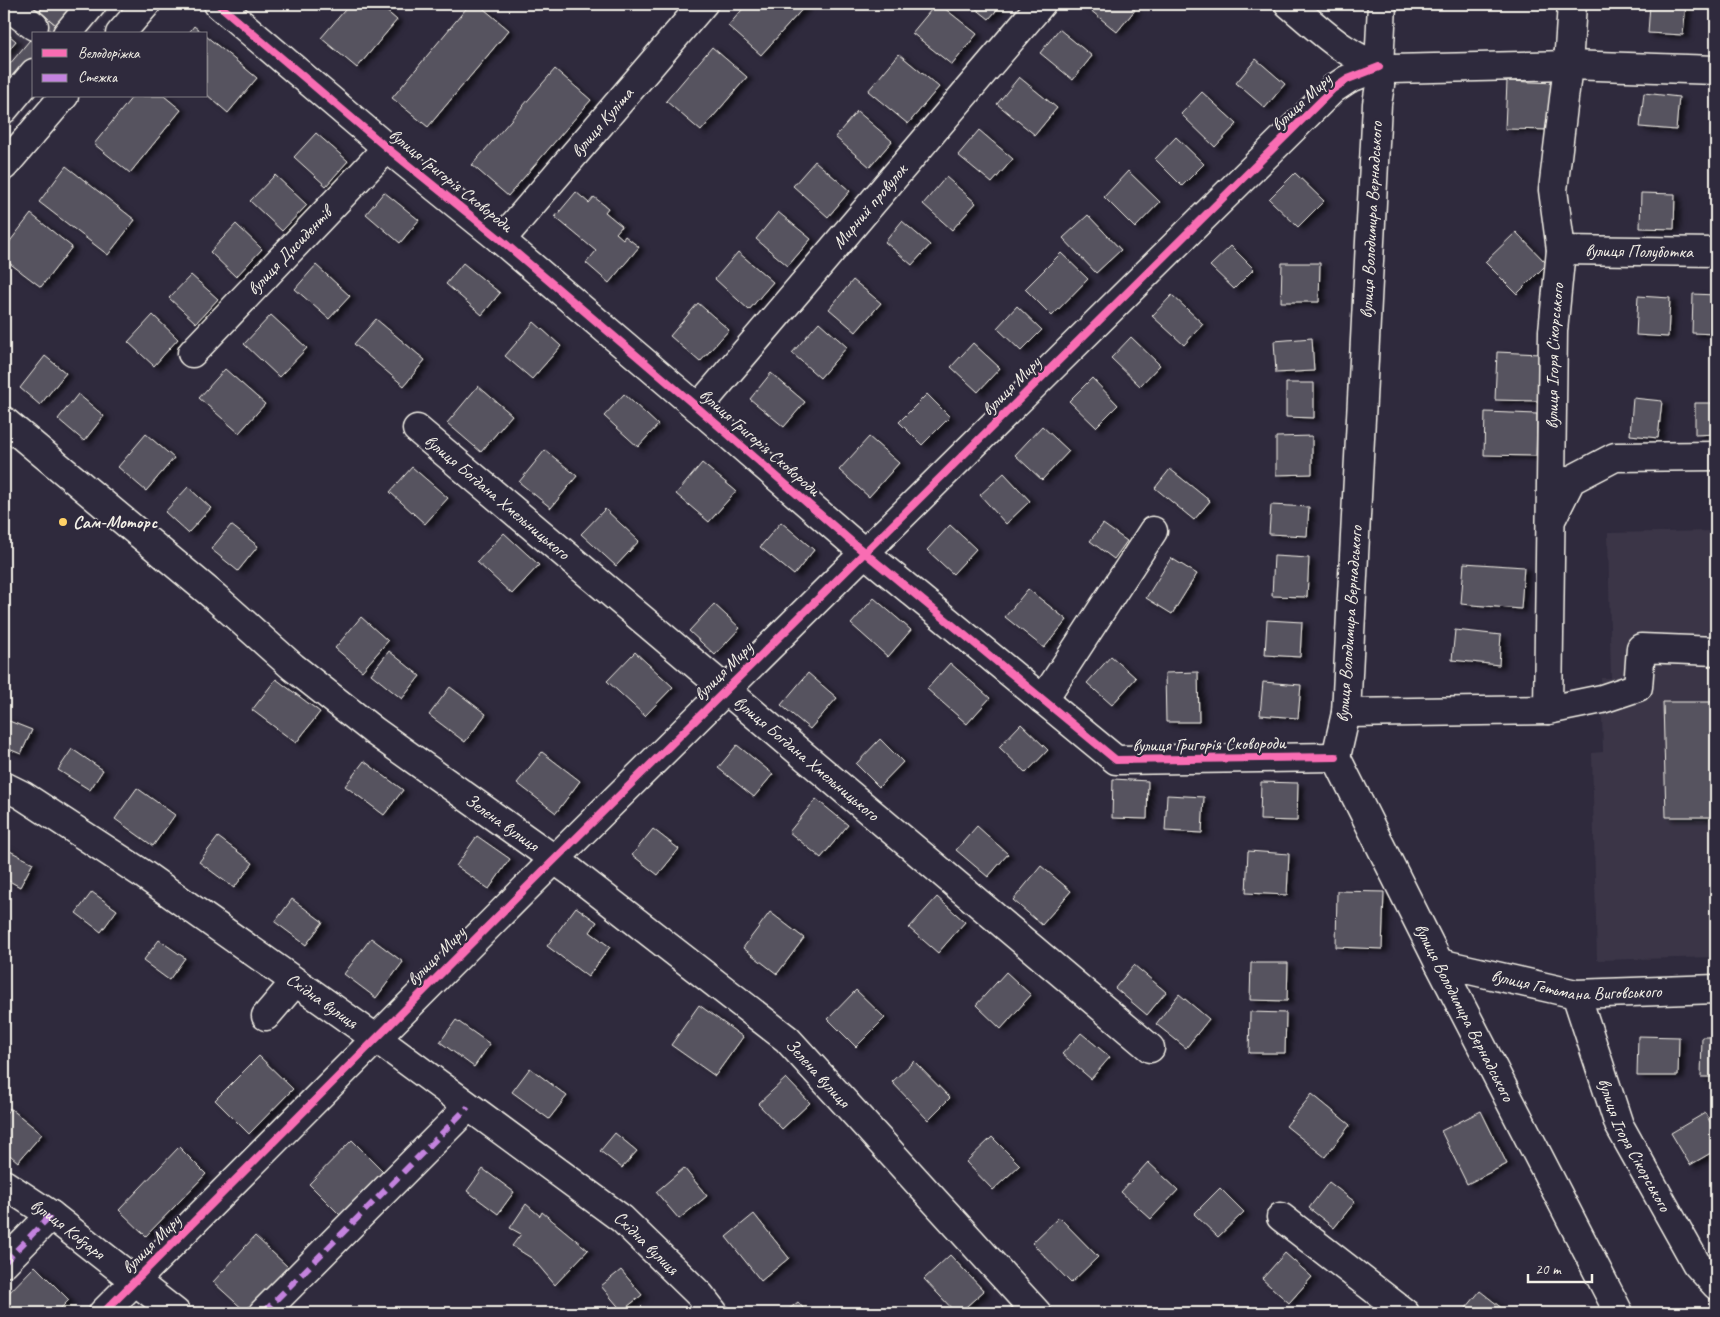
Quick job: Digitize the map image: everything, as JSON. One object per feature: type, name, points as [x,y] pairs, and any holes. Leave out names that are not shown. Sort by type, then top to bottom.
[{"type":"street","points":[[5,4],[34,26]]},
{"type":"street","points":[[69,32],[92,4]]},
{"type":"street","points":[[122,32],[146,4]]},
{"type":"street","name":"вулиця Григорія Сковороди","points":[[218,4],[387,148],[501,240],[864,552],[1116,760],[1336,757]]},
{"type":"street","name":"вулиця Куліша","points":[[501,240],[703,4]]},
{"type":"street","name":"Мирний провулок","points":[[698,408],[1041,4]]},
{"type":"street","points":[[1289,4],[1336,43],[1378,67],[1391,69],[1568,65],[1716,70]]},
{"type":"street","name":"вулиця Володимира Вернадського","points":[[1382,4],[1378,67],[1380,85],[1377,104],[1346,713],[1336,757],[1439,964],[1619,1313]]},
{"type":"street","name":"вулиця Ігоря Сікорського","points":[[1548,710],[1552,331],[1561,250],[1553,190],[1568,65],[1572,4]]},
{"type":"street","name":"вулиця Миру","points":[[103,1313],[554,860],[1333,89],[1378,67]]},
{"type":"street","points":[[4,109],[32,75]]},
{"type":"street","points":[[4,166],[62,98]]},
{"type":"street","points":[[4,122],[25,140]]},
{"type":"street","name":"вулиця Дисидентів","points":[[192,353],[387,148]]},
{"type":"street","name":"вулиця Полуботка","points":[[1561,250],[1716,252]]},
{"type":"street","name":"Зелена вулиця","points":[[4,421],[215,596],[293,667],[374,732],[572,872],[787,1038],[1037,1313]]},
{"type":"street","name":"вулиця Богдана Хмельницького","points":[[417,429],[1150,1048]]},
{"type":"street","points":[[1550,522],[1571,480],[1615,457],[1716,456]]},
{"type":"street","points":[[1043,700],[1153,531]]},
{"type":"street","points":[[1346,713],[1548,710],[1602,699],[1638,687],[1641,648],[1716,651]]},
{"type":"street","name":"Східна вулиця","points":[[4,786],[22,795],[143,874],[375,1039],[622,1219],[700,1295],[714,1313]]},
{"type":"street","name":"вулиця Гетьмана Виговського","points":[[1439,964],[1576,994],[1716,989]]},
{"type":"street","points":[[266,1016],[295,982]]},
{"type":"street","name":"вулиця Ігоря Сікорського","points":[[1576,994],[1619,1126],[1696,1263],[1716,1285]]},
{"type":"street","points":[[263,1313],[468,1107]]},
{"type":"street","name":"вулиця Кобзаря","points":[[4,1184],[51,1215],[176,1313]]},
{"type":"street","points":[[4,1263],[51,1215]]},
{"type":"street","points":[[1281,1217],[1405,1313]]},
{"type":"shaded area","points":[[4,4],[115,4],[92,32],[32,32],[32,98],[35,98],[4,136]]},
{"type":"shaded area","points":[[1716,531],[1716,957],[1597,960],[1592,753],[1603,752],[1601,678],[1611,678],[1608,533]]},
{"type":"building","points":[[47,4],[66,4],[73,10],[58,27],[40,11]]},
{"type":"building","points":[[350,4],[378,4],[397,20],[357,68],[321,38]]},
{"type":"building","points":[[470,4],[478,4],[509,30],[428,127],[392,98]]},
{"type":"building","points":[[747,4],[807,4],[761,55],[728,26]]},
{"type":"building","points":[[936,4],[939,4],[977,34],[952,65],[912,33]]},
{"type":"building","points":[[970,4],[1002,4],[989,19]]},
{"type":"building","points":[[1083,4],[1127,4],[1135,10],[1117,32]]},
{"type":"building","points":[[1650,4],[1686,4],[1683,35],[1648,33]]},
{"type":"building","points":[[44,15],[58,27],[52,32],[39,21]]},
{"type":"building","points":[[194,26],[202,32],[190,32]]},
{"type":"building","points":[[1059,29],[1092,56],[1073,80],[1040,53]]},
{"type":"building","points":[[4,31],[16,41],[4,56]]},
{"type":"building","points":[[32,37],[32,60],[13,83],[4,76],[4,71]]},
{"type":"building","points":[[208,38],[257,78],[228,113],[208,96]]},
{"type":"building","points":[[712,47],[747,77],[701,131],[666,101]]},
{"type":"building","points":[[899,54],[939,87],[908,124],[868,91]]},
{"type":"building","points":[[1256,59],[1285,84],[1265,108],[1236,83]]},
{"type":"building","points":[[555,69],[591,100],[508,196],[472,165]]},
{"type":"building","points":[[1019,77],[1057,108],[1035,135],[997,104]]},
{"type":"building","points":[[1507,81],[1555,83],[1554,130],[1505,129]]},
{"type":"building","points":[[1202,92],[1237,124],[1215,147],[1181,114]]},
{"type":"building","points":[[1644,93],[1679,97],[1676,130],[1640,127]]},
{"type":"building","points":[[131,98],[166,98],[181,110],[130,173],[94,144]]},
{"type":"building","points":[[857,111],[892,141],[870,167],[835,137]]},
{"type":"building","points":[[979,130],[1013,159],[992,183],[958,155]]},
{"type":"building","points":[[316,133],[348,161],[326,186],[294,157]]},
{"type":"building","points":[[1176,137],[1204,164],[1182,186],[1155,159]]},
{"type":"building","points":[[815,161],[850,191],[828,217],[793,186]]},
{"type":"building","points":[[66,166],[135,220],[108,255],[39,202]]},
{"type":"building","points":[[1128,171],[1160,202],[1135,228],[1104,197]]},
{"type":"building","points":[[1295,173],[1324,201],[1298,227],[1269,199]]},
{"type":"building","points":[[275,175],[307,205],[282,231],[250,201]]},
{"type":"building","points":[[946,177],[976,203],[952,230],[923,204]]},
{"type":"building","points":[[384,192],[419,220],[400,243],[366,214]]},
{"type":"building","points":[[576,192],[589,203],[594,197],[608,208],[605,212],[622,226],[616,233],[623,239],[625,236],[639,247],[609,283],[586,263],[596,251],[555,217]]},
{"type":"building","points":[[1641,193],[1675,194],[1674,229],[1640,228]]},
{"type":"building","points":[[778,212],[811,239],[788,266],[756,239]]},
{"type":"building","points":[[31,214],[72,247],[41,287],[4,259],[4,249]]},
{"type":"building","points":[[1088,215],[1121,250],[1096,273],[1063,238]]},
{"type":"building","points":[[902,221],[930,245],[912,265],[885,242]]},
{"type":"building","points":[[236,224],[262,249],[236,277],[210,252]]},
{"type":"building","points":[[1516,232],[1547,264],[1517,294],[1485,262]]},
{"type":"building","points":[[1231,246],[1254,269],[1234,289],[1210,266]]},
{"type":"building","points":[[738,252],[773,282],[749,310],[715,279]]},
{"type":"building","points":[[1061,253],[1088,279],[1052,316],[1025,289]]},
{"type":"building","points":[[463,263],[500,293],[482,315],[446,284]]},
{"type":"building","points":[[1282,263],[1320,263],[1319,302],[1281,302]]},
{"type":"building","points":[[316,265],[350,296],[329,319],[295,289]]},
{"type":"building","points":[[191,275],[218,299],[196,323],[169,298]]},
{"type":"building","points":[[853,280],[881,303],[856,332],[829,309]]},
{"type":"building","points":[[1693,294],[1716,295],[1716,334],[1692,333]]},
{"type":"building","points":[[1172,295],[1203,324],[1184,345],[1152,316]]},
{"type":"building","points":[[1638,296],[1670,298],[1668,337],[1636,335]]},
{"type":"building","points":[[698,303],[729,330],[700,362],[670,336]]},
{"type":"building","points":[[1017,306],[1042,330],[1021,351],[997,328]]},
{"type":"building","points":[[153,315],[178,339],[154,366],[128,342]]},
{"type":"building","points":[[271,315],[307,348],[279,377],[244,344]]},
{"type":"building","points":[[376,319],[425,360],[404,386],[354,344]]},
{"type":"building","points":[[534,322],[561,346],[532,379],[505,356]]},
{"type":"building","points":[[819,322],[847,347],[820,378],[792,353]]},
{"type":"building","points":[[1131,337],[1160,365],[1140,386],[1111,358]]},
{"type":"building","points":[[1312,338],[1314,371],[1276,373],[1274,341]]},
{"type":"building","points":[[973,343],[1000,368],[978,392],[951,367]]},
{"type":"building","points":[[1497,352],[1540,354],[1538,401],[1495,400]]},
{"type":"building","points":[[45,356],[66,373],[40,405],[20,388]]},
{"type":"building","points":[[225,369],[265,404],[239,433],[199,398]]},
{"type":"building","points":[[771,373],[805,402],[784,427],[750,399]]},
{"type":"building","points":[[1092,378],[1118,405],[1096,427],[1069,401]]},
{"type":"building","points":[[1286,383],[1314,383],[1314,418],[1286,417]]},
{"type":"building","points":[[478,386],[512,415],[481,452],[447,423]]},
{"type":"building","points":[[78,394],[104,416],[84,441],[58,419]]},
{"type":"building","points":[[624,394],[658,425],[638,447],[604,416]]},
{"type":"building","points":[[927,394],[950,417],[922,445],[899,422]]},
{"type":"building","points":[[1633,398],[1662,401],[1658,438],[1630,435]]},
{"type":"building","points":[[1695,403],[1716,403],[1716,434],[1695,435]]},
{"type":"building","points":[[1485,412],[1537,414],[1536,456],[1484,455]]},
{"type":"building","points":[[1042,426],[1069,451],[1042,480],[1015,455]]},
{"type":"building","points":[[146,434],[174,458],[146,491],[118,467]]},
{"type":"building","points":[[1312,436],[1312,474],[1276,475],[1276,437]]},
{"type":"building","points":[[869,437],[899,463],[869,497],[839,470]]},
{"type":"building","points":[[545,450],[577,476],[551,508],[519,482]]},
{"type":"building","points":[[702,463],[736,491],[709,522],[676,494]]},
{"type":"building","points":[[412,467],[448,498],[425,524],[390,492]]},
{"type":"building","points":[[1170,469],[1210,501],[1194,520],[1155,488]]},
{"type":"building","points":[[1004,473],[1030,501],[1006,524],[980,495]]},
{"type":"building","points":[[188,487],[211,508],[188,533],[165,512]]},
{"type":"building","points":[[1271,505],[1309,507],[1307,536],[1269,534]]},
{"type":"building","points":[[605,509],[639,541],[616,566],[581,534]]},
{"type":"building","points":[[781,522],[814,550],[794,575],[760,547]]},
{"type":"building","points":[[1103,524],[1127,541],[1114,559],[1090,541]]},
{"type":"building","points":[[231,525],[258,546],[238,571],[211,549]]},
{"type":"building","points":[[950,525],[976,549],[953,574],[927,550]]},
{"type":"building","points":[[504,533],[539,565],[512,594],[477,562]]},
{"type":"building","points":[[1274,556],[1309,558],[1307,597],[1272,596]]},
{"type":"building","points":[[1171,558],[1197,574],[1172,614],[1146,598]]},
{"type":"building","points":[[1464,563],[1524,567],[1521,609],[1461,604]]},
{"type":"building","points":[[1028,589],[1067,620],[1044,648],[1005,617]]},
{"type":"building","points":[[874,598],[911,630],[888,657],[851,624]]},
{"type":"building","points":[[714,604],[740,628],[715,655],[689,631]]},
{"type":"building","points":[[361,617],[388,641],[362,671],[335,648]]},
{"type":"building","points":[[1267,620],[1302,622],[1300,657],[1265,655]]},
{"type":"building","points":[[1455,630],[1501,635],[1499,665],[1452,660]]},
{"type":"building","points":[[389,651],[420,676],[402,699],[371,674]]},
{"type":"building","points":[[635,652],[673,687],[645,716],[607,681]]},
{"type":"building","points":[[1111,656],[1136,678],[1112,705],[1087,683]]},
{"type":"building","points":[[950,663],[990,698],[967,724],[927,689]]},
{"type":"building","points":[[1198,672],[1199,722],[1166,722],[1165,673]]},
{"type":"building","points":[[808,673],[837,698],[810,729],[781,705]]},
{"type":"building","points":[[276,679],[320,712],[296,743],[252,710]]},
{"type":"building","points":[[1263,682],[1301,685],[1298,718],[1260,715]]},
{"type":"building","points":[[450,687],[486,714],[465,742],[429,715]]},
{"type":"building","points":[[1663,702],[1716,702],[1716,817],[1666,817]]},
{"type":"building","points":[[4,719],[32,730],[21,754],[4,747]]},
{"type":"building","points":[[1021,724],[1048,750],[1026,773],[999,747]]},
{"type":"building","points":[[880,739],[903,762],[879,787],[856,764]]},
{"type":"building","points":[[737,745],[773,774],[754,797],[718,768]]},
{"type":"building","points":[[72,749],[103,770],[90,790],[58,770]]},
{"type":"building","points":[[542,752],[580,781],[556,813],[517,783]]},
{"type":"building","points":[[364,761],[403,790],[384,815],[345,786]]},
{"type":"building","points":[[1113,779],[1148,781],[1147,819],[1112,818]]},
{"type":"building","points":[[1261,782],[1298,783],[1297,821],[1260,820]]},
{"type":"building","points":[[137,788],[175,815],[153,846],[115,819]]},
{"type":"building","points":[[1167,795],[1204,797],[1202,833],[1165,831]]},
{"type":"building","points":[[816,799],[848,825],[821,858],[789,832]]},
{"type":"building","points":[[977,826],[1008,854],[988,877],[956,850]]},
{"type":"building","points":[[653,829],[679,849],[658,875],[632,855]]},
{"type":"building","points":[[477,836],[510,859],[489,889],[456,866]]},
{"type":"building","points":[[218,837],[253,863],[234,888],[199,862]]},
{"type":"building","points":[[4,848],[33,863],[20,887],[4,878]]},
{"type":"building","points":[[1248,851],[1289,854],[1287,895],[1246,893]]},
{"type":"building","points":[[1041,866],[1071,891],[1042,925],[1013,900]]},
{"type":"building","points":[[1337,891],[1384,892],[1382,949],[1336,947]]},
{"type":"building","points":[[92,892],[117,910],[101,932],[76,913]]},
{"type":"building","points":[[937,897],[965,922],[938,953],[909,928]]},
{"type":"building","points":[[292,899],[323,922],[306,945],[275,922]]},
{"type":"building","points":[[576,907],[597,922],[590,932],[610,947],[588,977],[547,946]]},
{"type":"building","points":[[770,912],[804,938],[777,974],[743,948]]},
{"type":"building","points":[[371,938],[403,962],[376,998],[344,974]]},
{"type":"building","points":[[159,940],[185,958],[169,980],[143,961]]},
{"type":"building","points":[[1251,963],[1288,963],[1287,1001],[1250,1000]]},
{"type":"building","points":[[1134,965],[1166,992],[1147,1015],[1115,988]]},
{"type":"building","points":[[1006,972],[1031,995],[1001,1029],[976,1005]]},
{"type":"building","points":[[856,990],[885,1018],[856,1047],[828,1019]]},
{"type":"building","points":[[1179,994],[1209,1019],[1186,1048],[1156,1024]]},
{"type":"building","points":[[699,1005],[743,1037],[715,1076],[671,1045]]},
{"type":"building","points":[[1250,1012],[1286,1013],[1285,1053],[1249,1053]]},
{"type":"building","points":[[456,1020],[490,1044],[474,1067],[440,1042]]},
{"type":"building","points":[[1081,1033],[1110,1057],[1091,1079],[1062,1054]]},
{"type":"building","points":[[1638,1036],[1679,1037],[1678,1076],[1637,1076]]},
{"type":"building","points":[[1702,1037],[1716,1037],[1716,1077],[1701,1077]]},
{"type":"building","points":[[259,1056],[293,1089],[249,1134],[215,1100]]},
{"type":"building","points":[[914,1061],[950,1098],[928,1120],[892,1082]]},
{"type":"building","points":[[530,1068],[567,1096],[549,1119],[512,1092]]},
{"type":"building","points":[[786,1078],[810,1103],[782,1129],[758,1104]]},
{"type":"building","points":[[1312,1094],[1350,1125],[1325,1157],[1286,1126]]},
{"type":"building","points":[[10,1108],[42,1134],[18,1162],[4,1150],[4,1116]]},
{"type":"building","points":[[1481,1111],[1507,1164],[1467,1184],[1441,1131]]},
{"type":"building","points":[[1705,1113],[1716,1132],[1716,1150],[1690,1165],[1671,1133]]},
{"type":"building","points":[[615,1133],[637,1151],[622,1168],[600,1151]]},
{"type":"building","points":[[992,1137],[1020,1165],[993,1190],[966,1162]]},
{"type":"building","points":[[352,1140],[386,1174],[343,1218],[309,1184]]},
{"type":"building","points":[[179,1147],[206,1174],[146,1236],[119,1210]]},
{"type":"building","points":[[1148,1162],[1178,1190],[1151,1219],[1121,1192]]},
{"type":"building","points":[[684,1168],[707,1196],[679,1219],[656,1192]]},
{"type":"building","points":[[483,1169],[514,1192],[498,1214],[467,1191]]},
{"type":"building","points":[[1329,1182],[1355,1202],[1334,1228],[1309,1208]]},
{"type":"building","points":[[1220,1188],[1244,1212],[1218,1237],[1194,1214]]},
{"type":"building","points":[[526,1204],[540,1216],[542,1212],[588,1250],[555,1285],[533,1259],[512,1246],[521,1234],[510,1228]]},
{"type":"building","points":[[754,1214],[789,1258],[761,1281],[726,1237]]},
{"type":"building","points":[[1059,1217],[1098,1257],[1071,1283],[1032,1243]]},
{"type":"building","points":[[255,1236],[288,1267],[246,1312],[213,1282]]},
{"type":"building","points":[[1285,1253],[1312,1277],[1289,1303],[1262,1279]]},
{"type":"building","points":[[950,1255],[984,1291],[959,1313],[956,1313],[924,1279]]},
{"type":"building","points":[[35,1266],[69,1300],[56,1313],[4,1313],[4,1298]]},
{"type":"building","points":[[621,1270],[642,1295],[622,1311],[601,1286]]},
{"type":"building","points":[[1480,1291],[1508,1313],[1462,1313]]},
{"type":"building","points":[[798,1302],[807,1313],[784,1313]]},
{"type":"marked path","points":[[263,1313],[468,1107]]},
{"type":"marked path","points":[[4,1263],[51,1215]]},
{"type":"cycle path","points":[[218,4],[387,148],[501,240],[853,543],[1116,760],[1336,757]]},
{"type":"cycle path","points":[[103,1313],[543,871],[1333,89],[1348,79],[1379,67]]},
{"type":"place","name":"Сам-Моторс","points":[[63,522]]}]
